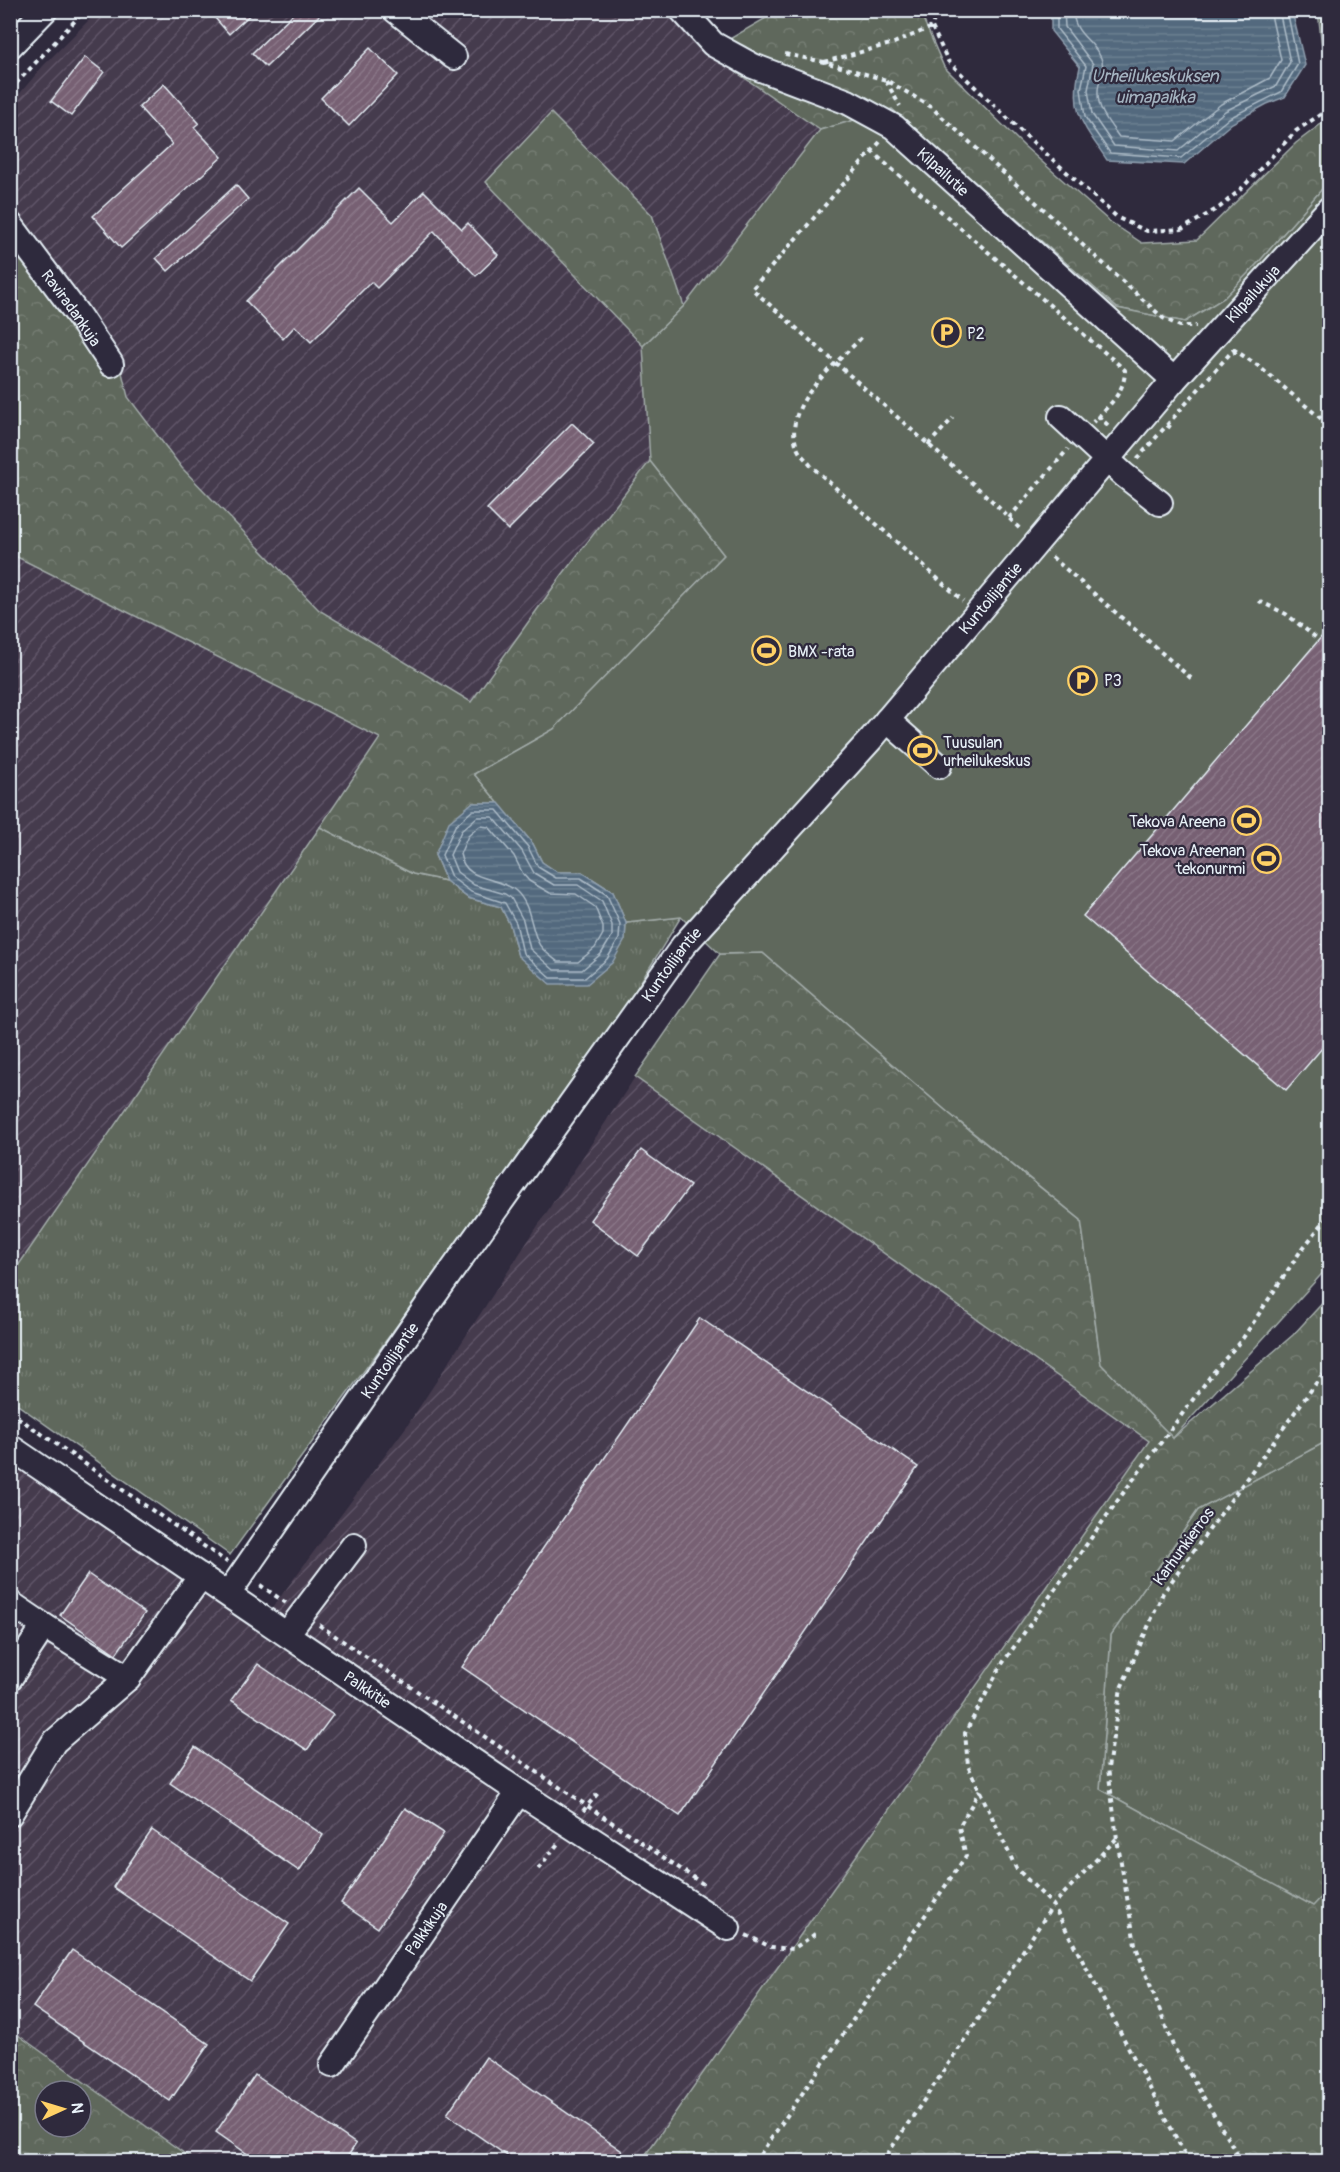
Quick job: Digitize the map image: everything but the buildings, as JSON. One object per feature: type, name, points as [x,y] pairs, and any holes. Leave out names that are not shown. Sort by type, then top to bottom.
[{"type":"street","points":[[10,46],[45,10]]},
{"type":"street","points":[[395,10],[454,57]]},
{"type":"street","name":"Kilpailutie","points":[[682,10],[713,44],[753,66],[848,102],[894,127],[1173,380]]},
{"type":"street","name":"Kilpailukuja","points":[[1173,380],[1329,208]]},
{"type":"street","name":"Raviradankuja","points":[[10,224],[78,315],[111,364]]},
{"type":"street","name":"Kuntoilijantie","points":[[228,1594],[438,1290],[683,946],[887,720],[952,629],[1115,467],[1173,380]]},
{"type":"street","points":[[1061,417],[1115,467],[1160,503]]},
{"type":"street","points":[[887,720],[939,766]]},
{"type":"street","name":"Palkkitie","points":[[10,1447],[519,1792],[729,1928]]},
{"type":"street","points":[[287,1634],[354,1545]]},
{"type":"street","points":[[10,1814],[54,1742],[128,1678],[201,1576]]},
{"type":"street","points":[[10,1603],[128,1678]]},
{"type":"street","points":[[10,1678],[44,1626]]},
{"type":"street","name":"Palkkikuja","points":[[332,2065],[519,1792]]},
{"type":"path","points":[[10,90],[86,10]]},
{"type":"path","points":[[936,10],[932,27],[948,61],[1024,134],[1118,218],[1147,231],[1182,230],[1220,207],[1241,189],[1296,131],[1329,108]]},
{"type":"path","points":[[824,62],[894,43],[932,27]]},
{"type":"path","points":[[775,50],[886,80],[930,106],[1163,318],[1180,326],[1200,326]]},
{"type":"path","points":[[886,80],[904,116],[871,151],[752,290],[989,498],[1021,531]]},
{"type":"path","points":[[871,151],[1125,370],[1125,382],[1120,392],[1009,518]]},
{"type":"path","points":[[861,338],[805,395],[794,429],[797,448],[811,466],[963,601]]},
{"type":"path","points":[[1234,349],[1237,358]]},
{"type":"path","points":[[1115,467],[1167,425],[1234,349]]},
{"type":"path","points":[[1234,349],[1257,365],[1329,426]]},
{"type":"path","points":[[928,445],[953,418]]},
{"type":"path","points":[[1167,425],[1174,430]]},
{"type":"path","points":[[1060,550],[1053,558],[1193,680]]},
{"type":"path","points":[[1259,601],[1286,614],[1319,640]]},
{"type":"path","points":[[1189,2162],[1053,1905],[1016,1868],[968,1766],[965,1733],[1002,1664],[1118,1500],[1212,1374],[1243,1338],[1300,1252],[1329,1214]]},
{"type":"path","name":"Karhunkierros","points":[[1242,2162],[1173,2046],[1135,1944],[1117,1839],[1108,1768],[1122,1688],[1163,1593],[1329,1364]]},
{"type":"path","points":[[10,1412],[303,1615],[713,1891]]},
{"type":"path","points":[[755,2162],[966,1856],[959,1827],[980,1791]]},
{"type":"path","points":[[882,2162],[1053,1905],[1117,1839]]},
{"type":"path","points":[[729,1928],[771,1947],[793,1949],[818,1932]]},
{"type":"shaded area","points":[[676,10],[707,52],[820,130],[684,306],[651,215],[551,113],[487,181],[643,346],[650,461],[562,575],[471,702],[319,610],[182,468],[128,397],[117,352],[11,208],[10,105],[43,66],[98,11]]},
{"type":"shaded area","points":[[11,554],[380,738],[11,1276]]},
{"type":"shaded area","points":[[635,1077],[1149,1440],[641,2162],[195,2161],[93,2088],[93,2079],[80,2079],[11,2030],[10,1459],[261,1623],[409,1423]]},
{"type":"green space","points":[[778,11],[932,11],[924,21],[944,67],[1024,146],[1109,221],[1142,243],[1197,240],[1296,143],[1329,118],[1329,181],[1258,263],[1224,298],[1185,322],[1117,308],[892,109],[820,130],[707,52]]},
{"type":"green space","points":[[1318,11],[1329,11],[1329,47],[1322,47]]},
{"type":"green space","name":"Tuusulan urheilukeskus","points":[[892,109],[1117,308],[1185,322],[1224,298],[1258,263],[1329,181],[1329,1266],[1173,1438],[1101,1364],[1081,1220],[950,1114],[763,953],[720,954],[681,917],[626,923],[613,892],[582,872],[557,872],[542,862],[533,844],[474,774],[554,729],[724,555],[650,461],[643,346],[684,306],[820,130]]},
{"type":"green space","points":[[551,113],[652,215],[684,306],[643,346],[486,182]]},
{"type":"green space","points":[[10,208],[117,352],[128,397],[182,468],[319,610],[471,702],[562,575],[650,461],[724,555],[554,729],[474,774],[499,803],[472,803],[435,855],[446,881],[413,874],[320,827],[380,738],[11,554]]},
{"type":"green space","points":[[320,827],[413,874],[446,881],[468,898],[501,907],[510,925],[518,956],[625,940],[626,923],[681,917],[604,1041],[230,1555],[11,1400],[11,1276]]},
{"type":"green space","points":[[763,953],[965,1127],[1081,1220],[1101,1364],[1173,1438],[1293,1335],[1329,1296],[1329,1440],[1198,1510],[1111,1635],[1100,1789],[1313,1906],[1329,1889],[1329,2161],[641,2161],[1149,1441],[635,1077],[720,954]]},
{"type":"green space","points":[[1329,1440],[1329,1889],[1313,1907],[1100,1789],[1111,1635],[1198,1510]]},
{"type":"green space","points":[[11,2030],[80,2079],[33,2079],[33,2139],[93,2139],[93,2088],[195,2161],[11,2161]]},
{"type":"water","name":"Urheilukeskuksen uimapaikka","points":[[1051,11],[1292,11],[1305,65],[1285,97],[1232,123],[1184,164],[1107,160],[1080,117],[1076,96],[1080,67],[1051,31]]},
{"type":"water","points":[[472,803],[499,803],[533,844],[542,862],[557,872],[582,872],[613,892],[626,923],[625,940],[612,963],[587,984],[550,984],[518,956],[510,925],[501,907],[468,898],[446,881],[435,855],[449,822]]},
{"type":"place","name":"P2","points":[[946,333]]},
{"type":"place","name":"BMX -rata","points":[[767,651]]},
{"type":"place","name":"P3","points":[[1083,680]]},
{"type":"place","name":"Tuusulan urheilukeskus","points":[[922,751]]},
{"type":"place","name":"Tekova Areena","points":[[1247,821]]},
{"type":"place","name":"Tekova Areenan tekonurmi","points":[[1266,859]]}]
